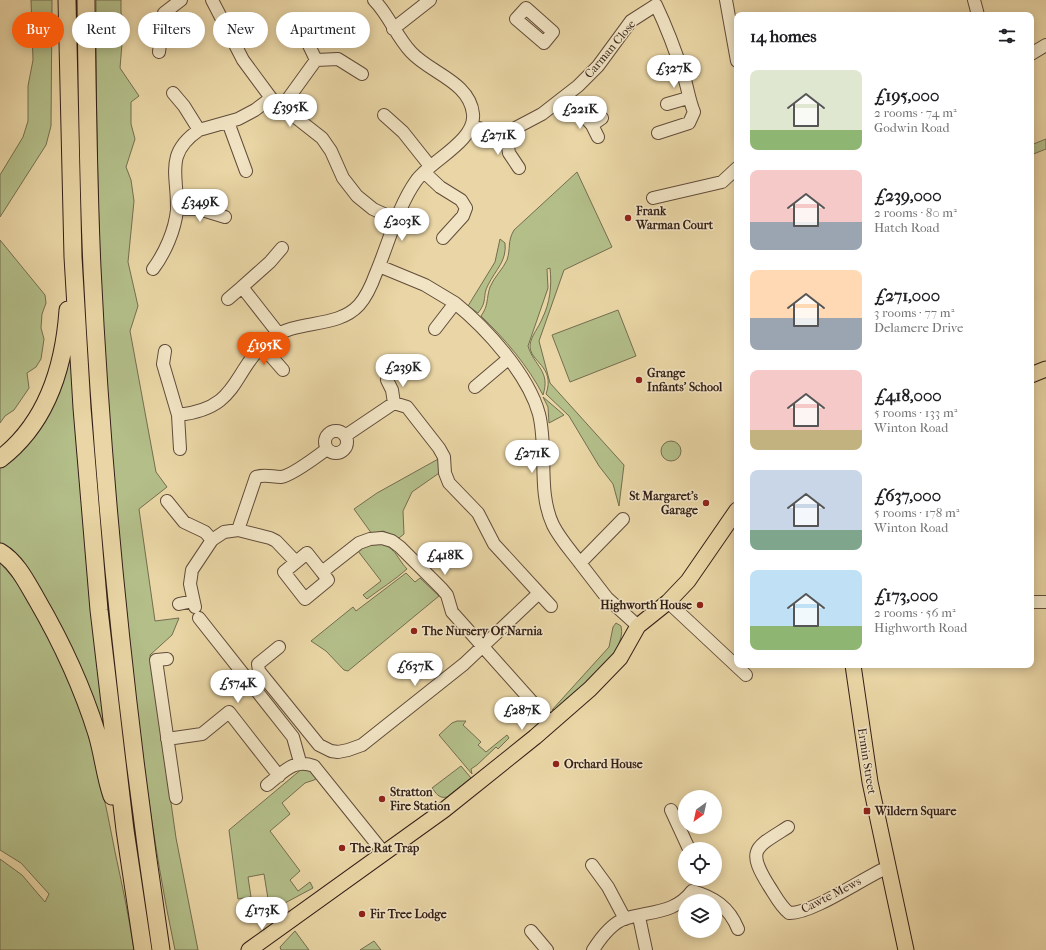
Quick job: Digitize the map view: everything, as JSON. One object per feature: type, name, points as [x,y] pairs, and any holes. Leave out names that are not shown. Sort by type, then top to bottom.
[{"type":"highway","points":[[67,0],[73,257],[82,408],[99,610],[125,830],[143,950]]},
{"type":"highway","points":[[86,0],[90,230],[107,503],[130,726],[161,950]]},
{"type":"highway","points":[[0,459],[20,441],[29,430],[46,404],[56,380],[65,342],[69,282],[73,257]]},
{"type":"highway","points":[[0,552],[11,560],[32,590],[60,639],[79,681],[97,735],[110,789],[125,830]]},
{"type":"main road","points":[[1034,374],[1046,369]]},
{"type":"main road","points":[[248,950],[283,927],[472,788],[551,723],[611,670],[620,658],[638,626],[668,602],[694,572],[734,514]]},
{"type":"main road","name":"Ermin Street","points":[[853,668],[870,782],[906,950]]},
{"type":"main road","points":[[269,950],[275,937],[283,927]]},
{"type":"street","points":[[159,52],[164,13],[181,0]]},
{"type":"street","points":[[212,0],[243,60],[271,98],[322,138],[331,151],[343,178],[356,196],[373,209],[397,220]]},
{"type":"street","points":[[178,416],[204,411],[224,398],[232,390],[245,367],[262,346],[278,334],[350,313],[364,299],[397,220],[416,181],[427,169],[467,135],[472,126],[473,115],[471,103],[467,97],[455,85],[412,54],[374,0]]},
{"type":"street","points":[[393,29],[430,0]]},
{"type":"street","points":[[726,0],[734,44]]},
{"type":"street","points":[[974,0],[977,12]]},
{"type":"street","name":"Carman Close","points":[[506,134],[529,122],[566,96],[598,66],[631,22],[655,2],[680,64],[687,86],[688,98],[694,112],[691,120],[686,124],[658,133]]},
{"type":"street","points":[[1034,52],[1046,45]]},
{"type":"street","points":[[310,48],[316,60]]},
{"type":"street","points":[[316,60],[338,59],[362,74]]},
{"type":"street","points":[[282,107],[316,60]]},
{"type":"street","points":[[173,93],[184,106],[199,130]]},
{"type":"street","points":[[566,96],[592,125],[598,136]]},
{"type":"street","points":[[153,269],[168,242],[174,225],[177,208],[174,177],[176,158],[187,138],[199,130],[228,122],[250,112],[271,98]]},
{"type":"street","points":[[667,104],[688,98]]},
{"type":"street","points":[[384,115],[403,132],[440,187],[461,200],[466,208],[463,216],[443,238]]},
{"type":"street","points":[[592,125],[602,118]]},
{"type":"street","points":[[228,122],[232,137],[246,171]]},
{"type":"street","points":[[472,126],[495,133],[506,134],[509,153],[519,168]]},
{"type":"street","points":[[653,198],[722,182],[734,171]]},
{"type":"street","points":[[177,208],[199,209],[226,217]]},
{"type":"street","points":[[228,299],[270,262],[282,248]]},
{"type":"street","points":[[379,266],[425,285],[455,303],[479,324],[508,359],[529,390],[539,415],[545,497],[550,518],[557,532],[608,598],[638,626]]},
{"type":"street","points":[[242,287],[278,334]]},
{"type":"street","points":[[435,329],[455,303]]},
{"type":"street","points":[[262,346],[283,370]]},
{"type":"street","points":[[165,352],[164,364],[178,416],[180,449]]},
{"type":"street","points":[[475,387],[508,359]]},
{"type":"street","points":[[387,380],[392,390],[394,403]]},
{"type":"street","points":[[238,530],[256,477],[261,475],[283,477],[314,459],[327,448],[325,443],[328,434],[337,431],[345,436],[394,403]]},
{"type":"street","points":[[394,403],[406,407],[439,448],[444,457],[445,474],[449,483],[478,513],[494,544],[551,606]]},
{"type":"street","points":[[167,501],[184,522],[205,532],[212,540]]},
{"type":"street","points":[[580,562],[623,519]]},
{"type":"street","points":[[296,562],[276,541],[262,535],[238,530],[224,532],[212,540],[192,570],[190,584],[196,609],[293,736],[300,762]]},
{"type":"street","points":[[322,572],[365,541],[376,537],[392,541],[442,589],[447,596],[452,612],[551,723]]},
{"type":"street","points":[[307,553],[322,572],[328,580],[305,599],[284,572],[307,553]]},
{"type":"street","points":[[279,647],[258,664],[258,669],[319,745],[335,752],[348,750],[362,745],[464,664],[539,593]]},
{"type":"street","points":[[668,602],[734,664]]},
{"type":"street","points":[[1034,602],[1046,602]]},
{"type":"street","points":[[179,604],[196,609]]},
{"type":"street","points":[[167,658],[156,660],[176,798]]},
{"type":"street","points":[[739,668],[746,675]]},
{"type":"street","points":[[167,738],[202,734],[229,712],[279,776]]},
{"type":"street","points":[[267,785],[300,762]]},
{"type":"street","points":[[300,762],[316,768],[384,853]]},
{"type":"street","points":[[671,810],[686,842]]},
{"type":"street","name":"Cawte Mews","points":[[788,828],[760,846],[755,859],[758,868],[782,907],[789,913],[800,912],[816,905],[871,874],[888,867]]},
{"type":"street","points":[[592,866],[608,887],[624,919]]},
{"type":"street","points":[[593,950],[601,938],[624,919],[670,909],[682,902],[692,886]]},
{"type":"street","points":[[694,886],[725,907],[734,919],[738,929]]},
{"type":"street","points":[[639,916],[646,950]]},
{"type":"street","points":[[531,931],[547,950]]},
{"type":"green space","points":[[31,0],[52,0],[52,12],[31,12]]},
{"type":"green space","points":[[96,0],[121,0],[121,12],[96,12]]},
{"type":"green space","points":[[33,48],[52,48],[51,126],[46,145],[0,217],[0,175],[23,137],[28,121],[28,86],[33,60]]},
{"type":"green space","points":[[96,48],[122,48],[120,68],[139,96],[131,102],[131,124],[135,139],[126,167],[131,180],[134,201],[128,262],[138,306],[130,331],[156,472],[167,487],[139,509],[155,621],[179,618],[172,635],[150,655],[176,838],[198,950],[175,950],[159,869],[141,746],[119,550],[110,451],[102,320],[97,160]]},
{"type":"green space","points":[[1046,139],[1046,149],[1034,154],[1034,144]]},
{"type":"green space","points":[[577,172],[612,247],[564,270],[539,341],[550,383],[624,465],[619,506],[613,484],[599,466],[569,416],[546,394],[548,377],[531,351],[530,345],[533,335],[541,322],[549,301],[551,281],[550,268],[547,269],[548,288],[528,346],[531,353],[541,369],[545,380],[543,395],[515,353],[481,316],[484,312],[490,287],[507,260],[514,230]]},
{"type":"green space","points":[[500,239],[505,243],[503,260],[486,289],[483,305],[478,313],[468,306],[495,262]]},
{"type":"green space","points":[[0,240],[45,295],[46,303],[42,314],[41,328],[44,339],[41,359],[36,367],[27,373],[29,388],[14,410],[5,416],[0,423]]},
{"type":"green space","points":[[618,310],[636,356],[570,382],[552,335]]},
{"type":"green space","points":[[71,355],[109,737],[104,744],[0,546],[0,467],[21,448]]},
{"type":"green space","points":[[543,397],[564,415],[549,423],[548,407]]},
{"type":"green space","points":[[671,441],[678,444],[681,451],[678,458],[671,461],[664,458],[661,451],[664,444]]},
{"type":"green space","points":[[440,458],[442,471],[412,492],[403,511],[404,534],[399,538],[383,531],[372,534],[354,509],[377,493]]},
{"type":"green space","points":[[376,543],[388,546],[407,569],[367,599],[363,595],[381,581],[358,551],[365,546]]},
{"type":"green space","points":[[0,563],[25,593],[45,626],[63,661],[77,698],[89,737],[108,814],[134,950],[0,950],[0,859],[22,875],[45,902],[49,894],[21,863],[0,850]]},
{"type":"green space","points":[[406,573],[415,582],[420,578],[439,596],[348,671],[344,670],[326,651],[311,641],[353,607],[356,611]]},
{"type":"green space","points":[[616,623],[621,626],[621,637],[617,648],[609,660],[588,682],[558,709],[552,710],[609,647],[613,627]]},
{"type":"green space","points":[[457,721],[466,721],[463,725],[481,742],[478,745],[486,752],[507,735],[509,738],[498,749],[496,747],[471,769],[472,774],[439,735],[452,723]]},
{"type":"green space","points":[[461,766],[471,778],[447,797],[438,795],[432,788]]},
{"type":"green space","points":[[303,768],[315,772],[319,777],[305,783],[282,803],[290,814],[270,831],[300,871],[290,880],[298,891],[310,882],[313,888],[270,911],[264,874],[248,877],[251,897],[238,899],[229,830]]},
{"type":"green space","points":[[295,931],[309,950],[281,950],[280,947]]},
{"type":"green space","points":[[374,941],[381,950],[360,950]]},
{"type":"place","name":"Frank Warman Court","points":[[628,218]]},
{"type":"place","name":"Grange Infants' School","points":[[639,380]]},
{"type":"place","name":"St Margaret's Garage","points":[[706,503]]},
{"type":"place","name":"Highworth House","points":[[700,605]]},
{"type":"place","name":"The Nursery Of Narnia","points":[[414,631]]},
{"type":"place","name":"Orchard House","points":[[556,764]]},
{"type":"place","name":"Stratton Fire Station","points":[[382,799]]},
{"type":"place","name":"Wildern Square","points":[[867,811]]},
{"type":"place","name":"The Rat Trap","points":[[342,848]]},
{"type":"place","name":"Fir Tree Lodge","points":[[362,914]]}]
